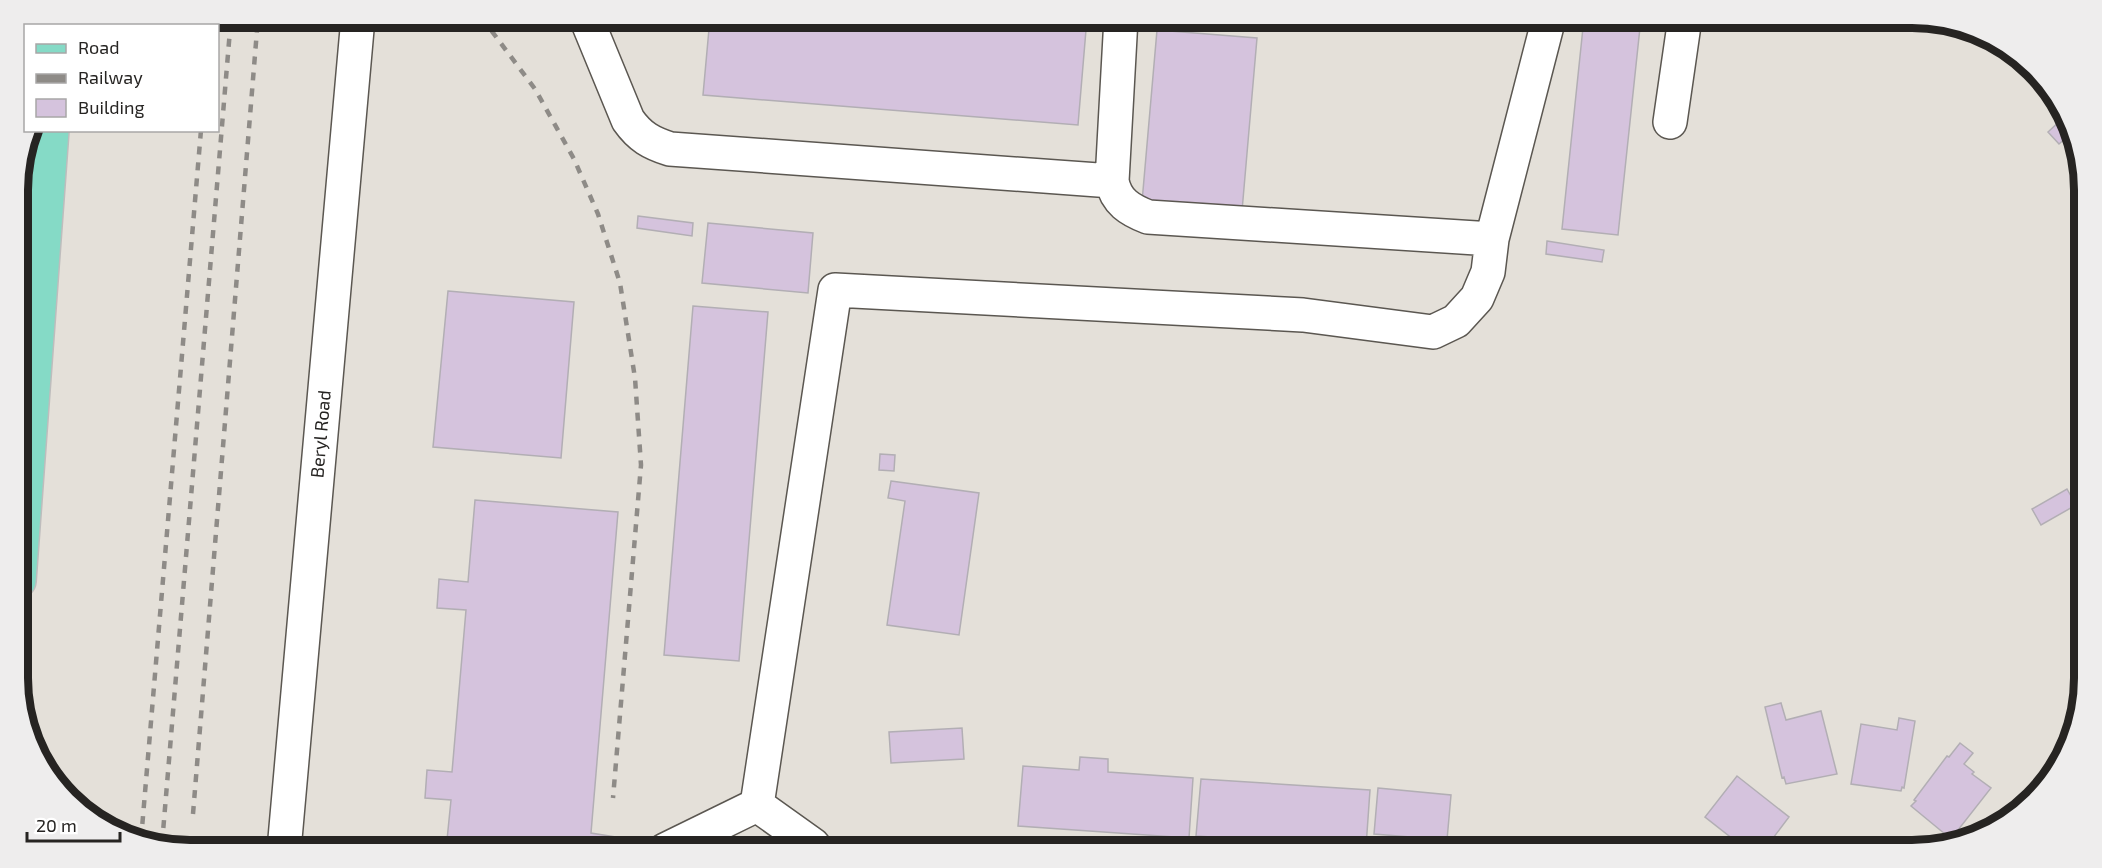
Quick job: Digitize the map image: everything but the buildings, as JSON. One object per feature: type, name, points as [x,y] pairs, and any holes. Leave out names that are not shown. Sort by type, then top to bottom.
[{"type":"main road","points":[[28,452],[52,132]]},
{"type":"street","name":"Beryl Road","points":[[285,840],[357,28]]},
{"type":"street","points":[[590,28],[628,120],[639,135],[651,143],[670,149],[1112,181]]},
{"type":"street","points":[[1120,28],[1112,181],[1118,198],[1134,211],[1148,217],[1492,239]]},
{"type":"street","points":[[757,805],[835,290],[1303,315],[1433,332],[1456,321],[1477,298],[1488,272],[1492,239],[1546,28]]},
{"type":"street","points":[[1670,122],[1684,28]]},
{"type":"street","points":[[686,840],[757,805]]},
{"type":"street","points":[[757,805],[806,840]]},
{"type":"railway","points":[[163,837],[230,28]]},
{"type":"railway","points":[[193,814],[257,28]]},
{"type":"railway","points":[[489,28],[535,89],[574,159],[598,214],[620,283],[635,378],[641,465],[613,798]]},
{"type":"railway","points":[[142,832],[201,132]]}]
